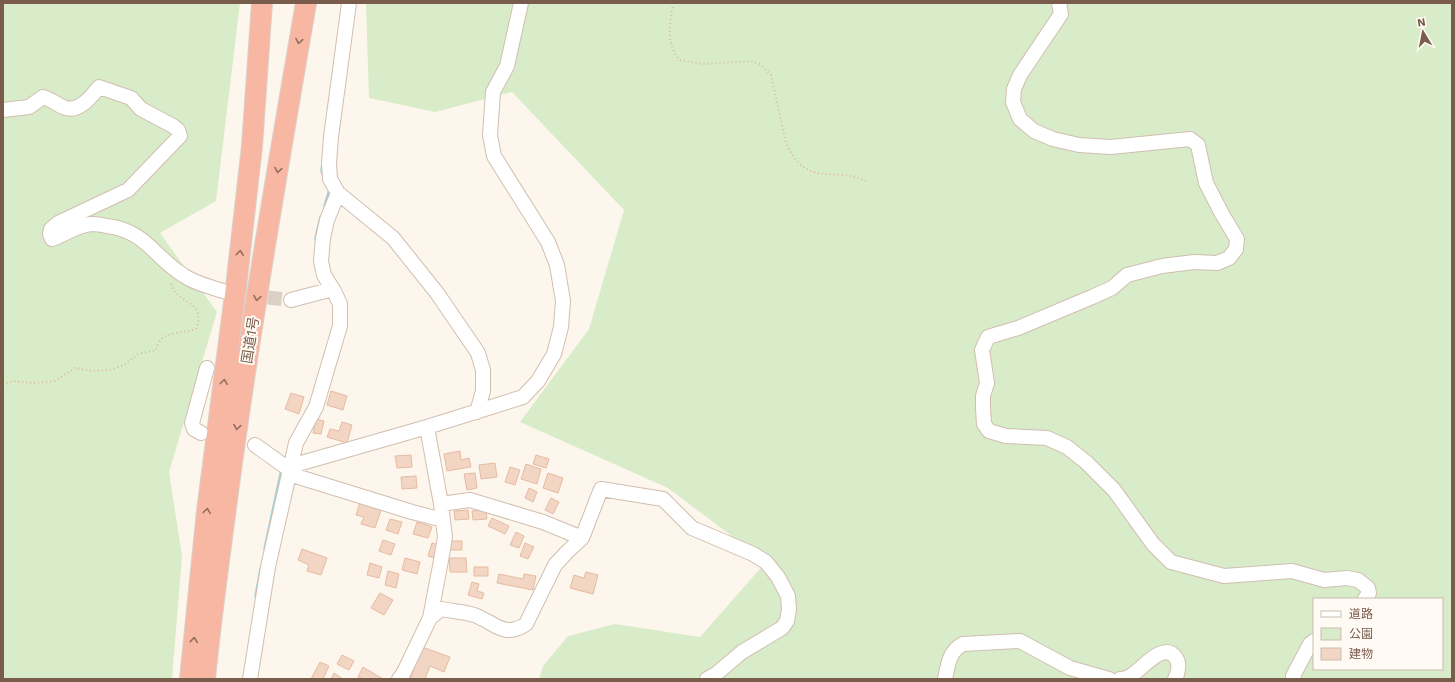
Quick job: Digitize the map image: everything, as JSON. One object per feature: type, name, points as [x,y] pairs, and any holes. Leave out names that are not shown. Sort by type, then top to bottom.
[{"type":"highway","name":"国道1号","points":[[190,679],[207,511],[236,287],[252,146],[262,3]]},
{"type":"highway","name":"国道1号","points":[[205,679],[210,628],[234,449],[260,275],[306,3]]},
{"type":"street","points":[[349,3],[331,137],[329,163],[330,179],[338,193],[392,238],[437,294],[478,353],[484,370],[483,391],[477,412]]},
{"type":"street","points":[[290,470],[523,397],[538,381],[554,354],[561,327],[563,301],[557,265],[548,242],[494,156],[490,135],[494,92],[507,66],[521,3]]},
{"type":"street","points":[[1059,3],[1061,14],[1020,75],[1014,89],[1013,102],[1020,118],[1034,131],[1052,139],[1079,145],[1111,147],[1190,139],[1198,145],[1206,183],[1236,239],[1236,249],[1229,258],[1217,263],[1194,262],[1162,266],[1127,275],[1112,288],[1092,297],[1018,328],[988,337],[982,350],[987,383],[983,396],[984,424],[989,431],[1006,436],[1047,438],[1067,447],[1086,462],[1114,490],[1153,544],[1171,562],[1224,576],[1292,571],[1324,580],[1347,578],[1358,580],[1368,588],[1369,594],[1366,598]]},
{"type":"street","points":[[3,110],[29,107],[43,97],[64,108],[71,109],[80,106],[87,101],[99,87],[131,98],[141,109],[178,130],[180,136],[128,190],[58,223],[52,229],[50,234],[52,238],[60,236],[80,226],[94,224],[112,226],[127,230],[138,236],[184,276],[226,292]]},
{"type":"street","points":[[251,679],[268,568],[296,443],[316,407],[340,326],[340,304],[324,275],[321,262],[323,238],[327,220],[338,193]]},
{"type":"street","points":[[291,300],[333,289]]},
{"type":"street","points":[[202,433],[194,429],[192,423],[207,368]]},
{"type":"street","points":[[399,679],[403,674],[430,618],[445,537],[441,504],[427,427]]},
{"type":"street","points":[[255,445],[290,470],[412,512],[443,520]]},
{"type":"street","points":[[430,618],[441,609],[462,612],[476,616],[498,627],[508,630],[518,630],[526,624],[555,565],[566,552],[582,538],[601,489],[663,499],[692,528],[753,554],[766,562],[778,577],[788,596],[789,610],[787,621],[782,628],[742,652],[716,674],[707,679]]},
{"type":"street","points":[[441,504],[470,500],[543,522],[582,538]]},
{"type":"street","points":[[945,679],[952,653],[956,647],[963,644],[1020,641],[1070,668],[1109,679]]},
{"type":"street","points":[[1294,679],[1300,663],[1310,644],[1313,642]]},
{"type":"street","points":[[1120,679],[1126,679],[1132,675],[1158,653],[1167,652],[1175,656],[1178,662],[1178,670],[1175,679]]},
{"type":"path","points":[[673,3],[669,36],[674,52],[679,60],[704,64],[750,61],[760,64],[771,75],[786,144],[798,162],[809,171],[831,175],[858,176],[868,182]]},
{"type":"path","points":[[3,385],[13,381],[34,383],[55,382],[75,368],[92,371],[110,370],[124,365],[138,354],[156,350],[161,339],[169,334],[187,332],[196,329],[199,321],[199,313],[192,305],[175,293],[171,285],[170,265]]},
{"type":"green space","points":[[3,3],[240,3],[216,201],[160,233],[217,312],[169,472],[182,556],[172,679],[3,679]]},
{"type":"green space","points":[[366,3],[1452,3],[1452,679],[539,679],[543,666],[568,636],[615,624],[700,637],[766,562],[668,488],[520,422],[589,329],[624,210],[512,92],[435,112],[369,98]]},
{"type":"building","points":[[331,391],[347,396],[343,410],[327,405]]},
{"type":"building","points":[[291,393],[304,397],[299,414],[285,409]]},
{"type":"building","points":[[316,419],[324,421],[321,434],[313,433]]},
{"type":"building","points":[[342,422],[352,425],[347,443],[327,437],[330,429],[339,431]]},
{"type":"building","points":[[460,451],[461,460],[469,458],[471,467],[447,471],[444,454]]},
{"type":"building","points":[[411,455],[412,467],[397,468],[395,456]]},
{"type":"building","points":[[536,455],[549,459],[546,468],[533,464]]},
{"type":"building","points":[[495,463],[497,477],[481,479],[479,465]]},
{"type":"building","points":[[526,464],[541,469],[537,484],[521,479]]},
{"type":"building","points":[[510,467],[520,470],[515,485],[505,482]]},
{"type":"building","points":[[475,473],[477,488],[467,490],[464,474]]},
{"type":"building","points":[[548,473],[563,478],[558,493],[543,488]]},
{"type":"building","points":[[416,476],[417,488],[402,489],[401,477]]},
{"type":"building","points":[[529,488],[537,492],[533,502],[525,498]]},
{"type":"building","points":[[551,498],[559,502],[553,514],[545,510]]},
{"type":"building","points":[[360,502],[381,510],[375,528],[361,524],[364,517],[356,515]]},
{"type":"building","points":[[468,510],[469,519],[455,520],[454,511]]},
{"type":"building","points":[[486,510],[487,519],[473,520],[472,511]]},
{"type":"building","points":[[492,518],[509,526],[505,534],[488,526]]},
{"type":"building","points":[[390,519],[402,522],[398,534],[386,530]]},
{"type":"building","points":[[417,522],[432,527],[428,538],[413,534]]},
{"type":"building","points":[[516,532],[524,536],[519,548],[510,545]]},
{"type":"building","points":[[383,540],[395,544],[391,555],[379,551]]},
{"type":"building","points":[[448,541],[462,541],[462,550],[448,550]]},
{"type":"building","points":[[432,543],[441,546],[437,559],[428,556]]},
{"type":"building","points":[[525,543],[534,547],[528,559],[520,556]]},
{"type":"building","points":[[302,549],[327,558],[321,575],[307,571],[309,565],[298,560]]},
{"type":"building","points":[[405,558],[420,562],[417,574],[402,570]]},
{"type":"building","points":[[449,558],[466,558],[467,572],[450,572]]},
{"type":"building","points":[[370,563],[382,567],[379,578],[367,575]]},
{"type":"building","points":[[474,567],[488,567],[488,576],[474,576]]},
{"type":"building","points":[[388,571],[399,574],[396,588],[385,585]]},
{"type":"building","points":[[586,572],[598,575],[593,594],[570,588],[574,575],[584,578]]},
{"type":"building","points":[[499,574],[523,579],[524,574],[536,576],[533,590],[497,583]]},
{"type":"building","points":[[472,582],[479,584],[477,591],[484,593],[482,599],[468,595]]},
{"type":"building","points":[[380,593],[393,600],[384,615],[371,608]]},
{"type":"building","points":[[422,647],[450,657],[444,672],[430,666],[425,679],[410,679]]},
{"type":"building","points":[[342,655],[354,661],[349,670],[337,664]]},
{"type":"building","points":[[320,662],[329,666],[323,679],[311,679]]},
{"type":"building","points":[[363,667],[383,679],[363,679],[358,677]]},
{"type":"building","points":[[334,673],[343,679],[331,679]]},
{"type":"waterway","points":[[323,163],[322,171],[324,176]]},
{"type":"waterway","points":[[325,206],[330,189]]},
{"type":"waterway","points":[[317,243],[316,238],[321,217]]},
{"type":"waterway","points":[[265,549],[282,469]]},
{"type":"waterway","points":[[256,596],[261,569]]},
{"type":"tunnel","points":[[226,293],[291,300]]}]
